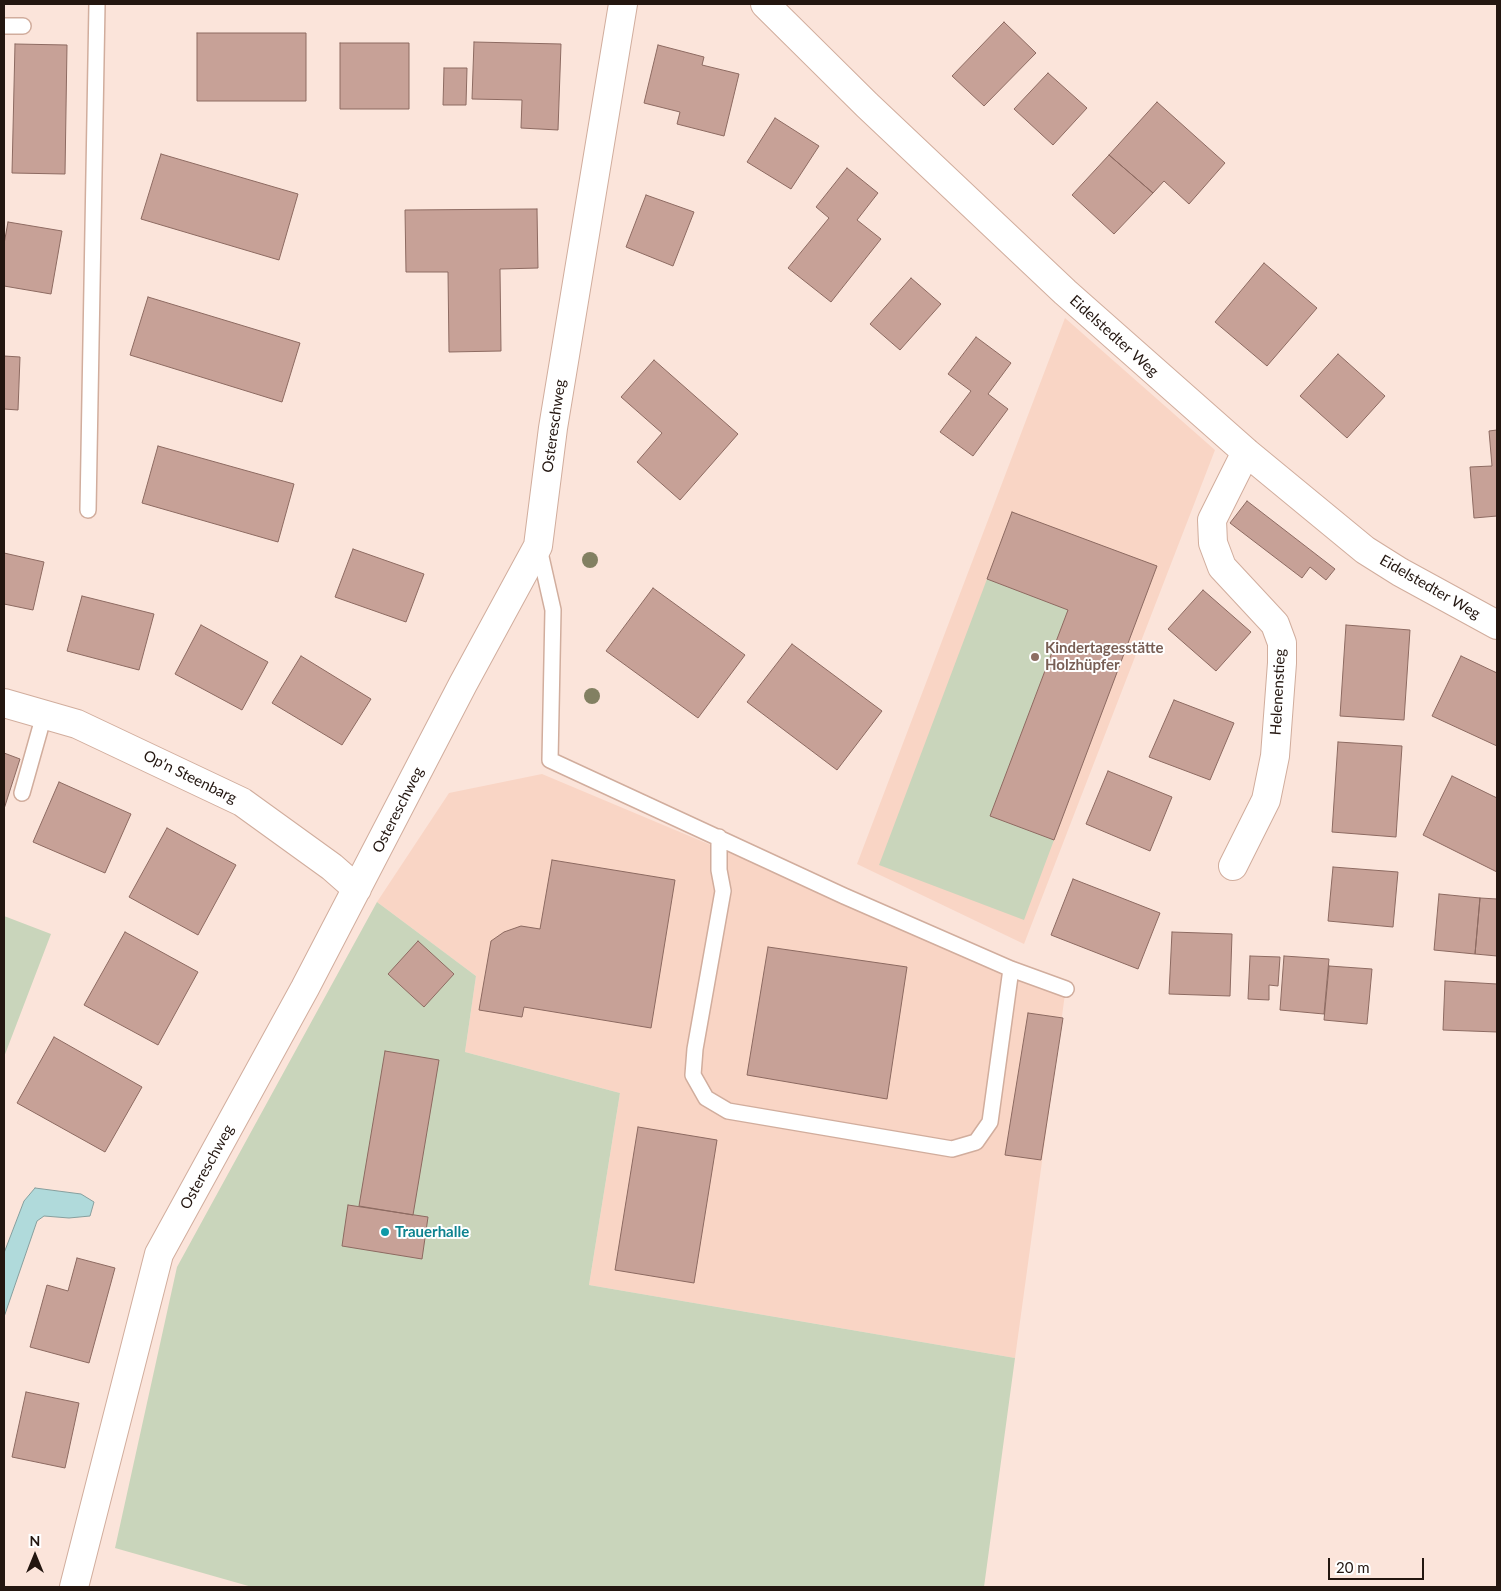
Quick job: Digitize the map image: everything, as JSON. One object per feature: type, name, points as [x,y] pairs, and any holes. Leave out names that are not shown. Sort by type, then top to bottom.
[{"type":"street","name":"Ostereschweg","points":[[74,1587],[159,1254],[305,988],[463,684],[538,546],[553,428],[623,4]]},
{"type":"street","name":"Eidelstedter Weg","points":[[765,4],[867,105],[1058,285],[1246,452],[1366,550],[1408,576],[1497,625]]},
{"type":"street","name":"Helenenstieg","points":[[1233,866],[1266,800],[1274,756],[1282,663],[1282,643],[1276,624],[1222,567],[1213,543],[1212,520],[1246,452]]},
{"type":"street","name":"Op'n Steenbarg","points":[[4,704],[77,724],[242,802],[332,866],[357,889]]},
{"type":"lane","points":[[88,510],[97,4]]},
{"type":"lane","points":[[4,26],[23,26]]},
{"type":"lane","points":[[538,546],[553,610],[550,760],[844,896],[1011,970],[1066,989]]},
{"type":"lane","points":[[22,793],[44,715]]},
{"type":"lane","points":[[719,837],[719,870],[723,890],[695,1049],[693,1075],[706,1098],[728,1111],[952,1149],[976,1142],[990,1122],[1011,970]]},
{"type":"shaded area","name":"Kindertagesstätte Holzhüpfer","points":[[1065,318],[1215,450],[1024,944],[857,864]]},
{"type":"shaded area","points":[[542,774],[1065,994],[1015,1358],[589,1285],[620,1093],[465,1052],[476,976],[377,902],[449,793]]},
{"type":"green space","points":[[987,579],[1068,610],[990,816],[1054,840],[1024,920],[879,865]]},
{"type":"green space","points":[[377,902],[476,976],[465,1052],[620,1093],[589,1285],[1015,1358],[984,1587],[252,1587],[115,1548],[177,1267]]},
{"type":"green space","points":[[4,916],[51,934],[4,1057]]},
{"type":"water","points":[[35,1188],[81,1194],[94,1202],[90,1216],[69,1218],[44,1216],[37,1221],[4,1317],[4,1253],[24,1201]]},
{"type":"building","points":[[1004,22],[1036,53],[984,106],[952,76]]},
{"type":"building","points":[[197,33],[306,33],[306,101],[197,101]]},
{"type":"building","points":[[474,42],[561,44],[558,130],[521,128],[522,100],[472,99]]},
{"type":"building","points":[[340,43],[409,43],[409,109],[340,109]]},
{"type":"building","points":[[15,44],[67,45],[65,174],[12,173]]},
{"type":"building","points":[[658,45],[704,57],[702,65],[739,74],[724,136],[677,124],[680,112],[644,103]]},
{"type":"building","points":[[444,68],[467,68],[466,105],[443,105]]},
{"type":"building","points":[[1048,73],[1087,108],[1053,145],[1014,109]]},
{"type":"building","points":[[1157,102],[1225,163],[1189,204],[1164,181],[1153,193],[1109,155]]},
{"type":"building","points":[[775,118],[819,146],[791,189],[747,162]]},
{"type":"building","points":[[161,154],[298,194],[279,260],[141,219]]},
{"type":"building","points":[[1109,155],[1153,193],[1114,234],[1072,195]]},
{"type":"building","points":[[847,168],[878,193],[857,220],[881,239],[831,302],[788,268],[829,218],[816,207]]},
{"type":"building","points":[[646,195],[694,212],[673,266],[626,247]]},
{"type":"building","points":[[537,209],[538,268],[500,269],[501,351],[449,352],[448,272],[406,272],[405,210]]},
{"type":"building","points":[[8,222],[62,231],[51,294],[4,286],[4,244]]},
{"type":"building","points":[[1264,263],[1317,308],[1267,366],[1215,322]]},
{"type":"building","points":[[911,278],[941,304],[900,350],[870,324]]},
{"type":"building","points":[[148,297],[300,343],[282,402],[130,355]]},
{"type":"building","points":[[976,337],[1011,363],[988,394],[1008,409],[973,456],[940,432],[971,391],[948,374]]},
{"type":"building","points":[[1338,354],[1385,396],[1347,438],[1300,396]]},
{"type":"building","points":[[4,356],[20,357],[18,410],[4,409]]},
{"type":"building","points":[[654,360],[738,434],[680,500],[637,462],[662,433],[621,397]]},
{"type":"building","points":[[1497,430],[1497,516],[1474,518],[1470,467],[1492,466],[1489,431]]},
{"type":"building","points":[[158,446],[294,484],[278,542],[142,503]]},
{"type":"building","points":[[1247,501],[1335,569],[1326,580],[1310,567],[1302,578],[1230,523]]},
{"type":"building","points":[[1012,512],[1157,566],[1054,840],[990,816],[1068,610],[987,579]]},
{"type":"building","points":[[353,549],[424,574],[406,622],[335,597]]},
{"type":"building","points":[[4,553],[44,562],[33,610],[4,604]]},
{"type":"building","points":[[653,588],[745,655],[698,718],[606,651]]},
{"type":"building","points":[[1203,590],[1251,632],[1216,671],[1168,629]]},
{"type":"building","points":[[82,596],[154,614],[139,670],[67,651]]},
{"type":"building","points":[[201,625],[268,662],[242,710],[175,674]]},
{"type":"building","points":[[1346,625],[1410,630],[1404,720],[1340,716]]},
{"type":"building","points":[[792,644],[882,711],[837,770],[747,702]]},
{"type":"building","points":[[301,656],[371,699],[342,745],[272,703]]},
{"type":"building","points":[[1461,656],[1497,673],[1497,746],[1432,716]]},
{"type":"building","points":[[1174,700],[1234,723],[1210,780],[1149,757]]},
{"type":"building","points":[[1338,742],[1402,746],[1396,837],[1332,832]]},
{"type":"building","points":[[4,753],[20,759],[4,809]]},
{"type":"building","points":[[1108,771],[1172,797],[1150,851],[1086,824]]},
{"type":"building","points":[[1452,776],[1497,798],[1497,872],[1423,835]]},
{"type":"building","points":[[59,782],[131,814],[105,873],[33,842]]},
{"type":"building","points":[[167,828],[236,865],[198,935],[129,897]]},
{"type":"building","points":[[552,860],[675,880],[651,1028],[524,1007],[522,1017],[479,1010],[491,941],[504,932],[521,926],[540,929]]},
{"type":"building","points":[[1333,867],[1398,872],[1393,927],[1328,921]]},
{"type":"building","points":[[1073,879],[1160,913],[1138,969],[1051,935]]},
{"type":"building","points":[[1439,894],[1480,898],[1475,954],[1434,950]]},
{"type":"building","points":[[1480,898],[1497,899],[1497,956],[1475,954]]},
{"type":"building","points":[[125,932],[198,972],[158,1045],[84,1005]]},
{"type":"building","points":[[1172,932],[1232,934],[1230,996],[1169,994]]},
{"type":"building","points":[[418,941],[454,974],[424,1007],[388,974]]},
{"type":"building","points":[[768,947],[907,967],[887,1099],[747,1075]]},
{"type":"building","points":[[1250,956],[1280,957],[1278,986],[1269,985],[1269,1000],[1248,999]]},
{"type":"building","points":[[1284,956],[1329,959],[1324,1014],[1280,1010]]},
{"type":"building","points":[[1329,966],[1372,969],[1367,1024],[1324,1020]]},
{"type":"building","points":[[1445,981],[1497,984],[1497,1032],[1443,1030]]},
{"type":"building","points":[[1028,1013],[1063,1018],[1041,1160],[1005,1155]]},
{"type":"building","points":[[54,1037],[142,1087],[105,1152],[17,1103]]},
{"type":"building","points":[[385,1051],[439,1060],[413,1215],[359,1206]]},
{"type":"building","points":[[638,1127],[717,1140],[694,1283],[615,1270]]},
{"type":"building","name":"Trauerhalle","points":[[348,1205],[428,1217],[422,1259],[342,1246]]},
{"type":"building","points":[[77,1258],[115,1268],[89,1363],[30,1347],[47,1285],[68,1291]]},
{"type":"building","points":[[26,1392],[79,1403],[65,1468],[12,1457]]},
{"type":"place","name":"Kindertagesstätte Holzhüpfer","points":[[1035,657]]},
{"type":"place","name":"Trauerhalle","points":[[385,1232]]}]
